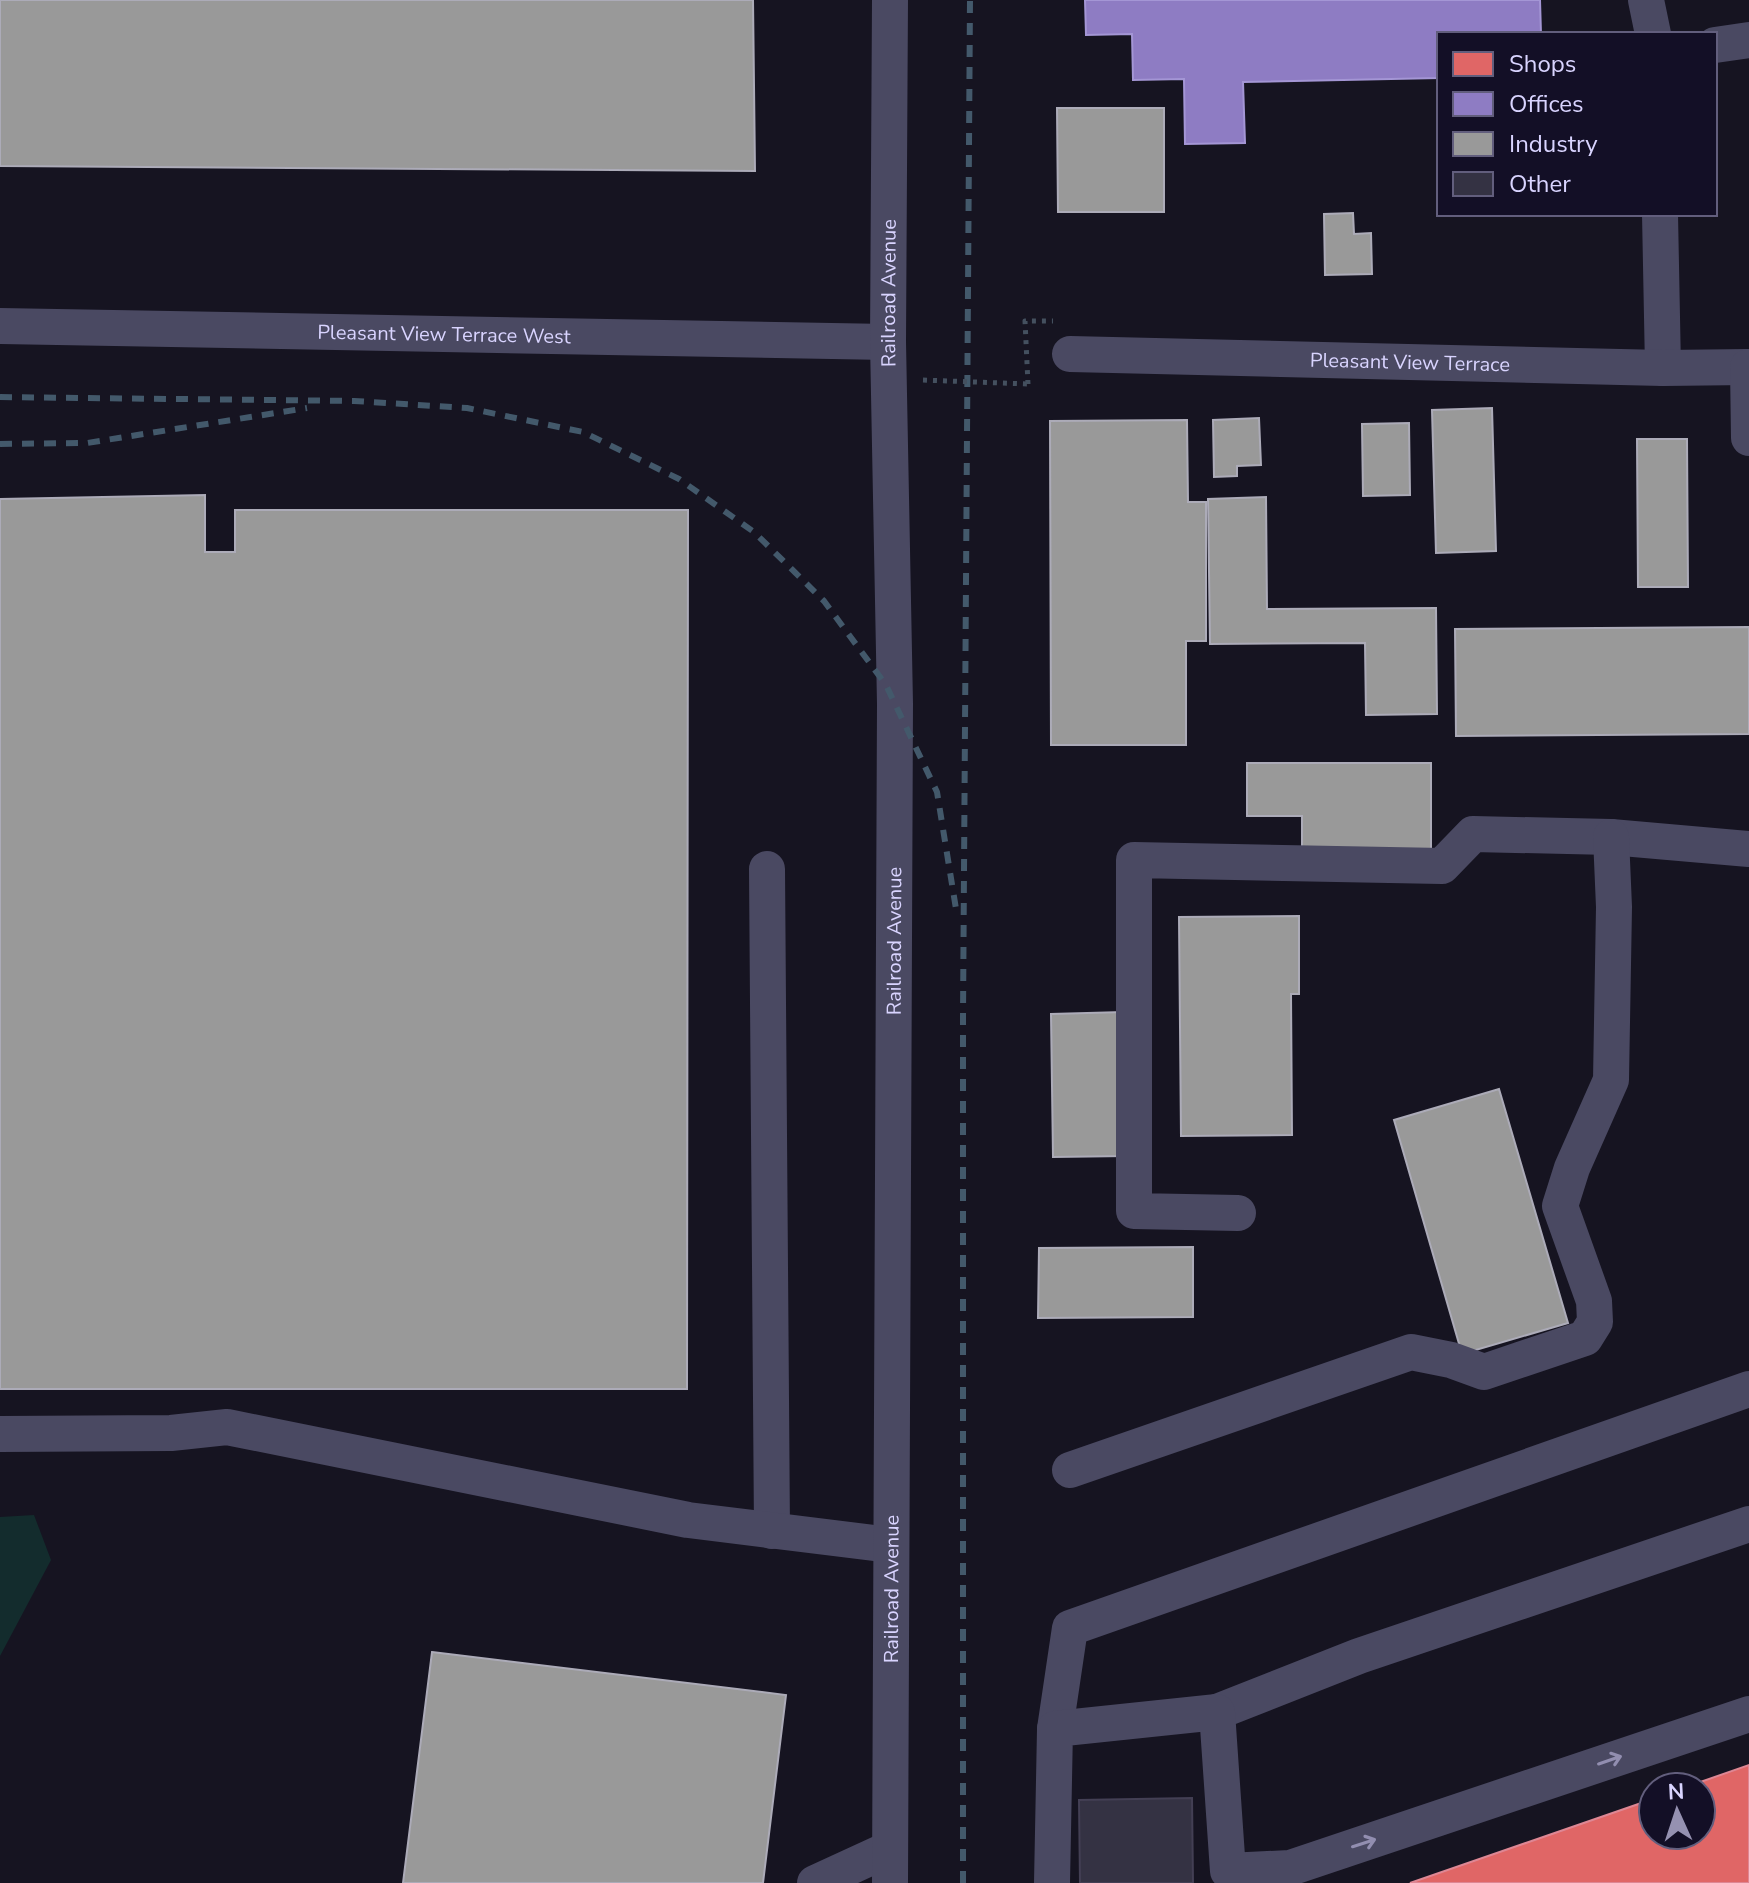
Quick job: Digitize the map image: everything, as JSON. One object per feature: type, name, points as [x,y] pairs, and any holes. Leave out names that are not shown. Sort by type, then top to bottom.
[{"type":"street","name":"Railroad Avenue","points":[[889,1866],[895,704],[888,342],[890,0]]},
{"type":"street","points":[[1646,0],[1653,32]]},
{"type":"street","points":[[1717,45],[1749,40]]},
{"type":"street","points":[[1660,216],[1663,368]]},
{"type":"street","name":"Pleasant View Terrace West","points":[[0,326],[888,342]]},
{"type":"street","name":"Pleasant View Terrace","points":[[1070,354],[1663,368],[1748,367]]},
{"type":"street","points":[[1748,367],[1749,438]]},
{"type":"street","points":[[1238,1213],[1134,1211],[1134,860],[1442,866],[1473,834],[1611,837],[1749,849]]},
{"type":"street","points":[[1070,1470],[1411,1352],[1451,1360],[1484,1372],[1585,1338],[1595,1322],[1594,1301],[1560,1206],[1572,1168],[1611,1080],[1614,907],[1611,837]]},
{"type":"street","points":[[767,869],[772,1531]]},
{"type":"street","points":[[1052,1883],[1055,1729],[1070,1628],[1749,1389]]},
{"type":"street","points":[[0,1434],[171,1433],[227,1427],[688,1520],[890,1545]]},
{"type":"street","points":[[1055,1729],[1217,1712],[1359,1656],[1749,1524]]},
{"type":"street","points":[[1217,1712],[1228,1871],[1290,1875],[1749,1714]]},
{"type":"street","points":[[815,1883],[889,1866]]},
{"type":"path","points":[[923,380],[1028,384],[1025,321]]},
{"type":"green space","points":[[34,1515],[51,1560],[0,1656],[0,1517]]},
{"type":"building: Shops","points":[[1749,1765],[1749,1883],[1410,1883],[1637,1805],[1637,1851],[1717,1851],[1717,1776]]},
{"type":"building: Offices","points":[[1085,0],[1540,0],[1541,32],[1437,32],[1437,78],[1243,82],[1245,143],[1185,144],[1184,79],[1133,80],[1132,34],[1086,35]]},
{"type":"building: Industry","points":[[0,0],[753,0],[755,171],[0,166]]},
{"type":"building: Industry","points":[[1057,108],[1164,108],[1164,212],[1058,212]]},
{"type":"building: Industry","points":[[1353,213],[1354,234],[1371,233],[1372,274],[1325,275],[1324,214]]},
{"type":"building: Industry","points":[[1492,408],[1496,551],[1436,553],[1432,410]]},
{"type":"building: Industry","points":[[1259,418],[1261,465],[1237,466],[1237,476],[1214,477],[1213,420]]},
{"type":"building: Industry","points":[[1187,420],[1188,502],[1206,502],[1206,641],[1186,641],[1186,745],[1051,745],[1050,421]]},
{"type":"building: Industry","points":[[1409,423],[1410,495],[1363,496],[1362,424]]},
{"type":"building: Industry","points":[[1637,439],[1687,439],[1688,587],[1638,587]]},
{"type":"building: Industry","points":[[205,495],[205,552],[235,552],[235,510],[688,510],[687,1389],[0,1389],[0,499]]},
{"type":"building: Industry","points":[[1266,497],[1267,609],[1436,608],[1437,714],[1366,715],[1365,643],[1210,644],[1208,499]]},
{"type":"building: Industry","points":[[1749,627],[1749,734],[1456,736],[1455,629]]},
{"type":"building: Industry","points":[[1247,763],[1431,763],[1431,849],[1302,849],[1302,816],[1247,816]]},
{"type":"building: Industry","points":[[1299,916],[1299,994],[1291,994],[1292,1135],[1181,1136],[1179,917]]},
{"type":"building: Industry","points":[[1123,1012],[1126,1156],[1053,1157],[1051,1014]]},
{"type":"building: Industry","points":[[1499,1089],[1568,1323],[1462,1354],[1394,1120]]},
{"type":"building: Industry","points":[[1193,1247],[1193,1317],[1038,1318],[1039,1248]]},
{"type":"building: Industry","points":[[432,1652],[786,1695],[763,1883],[403,1883]]},
{"type":"building: Other","points":[[1192,1798],[1193,1883],[1080,1883],[1079,1800]]},
{"type":"railway","points":[[963,1883],[963,1017],[970,0]]},
{"type":"railway","points":[[0,397],[354,401],[467,408],[583,432],[679,479],[754,532],[824,601],[886,685],[937,792],[956,909]]},
{"type":"railway","points":[[0,444],[87,443],[307,408]]}]
